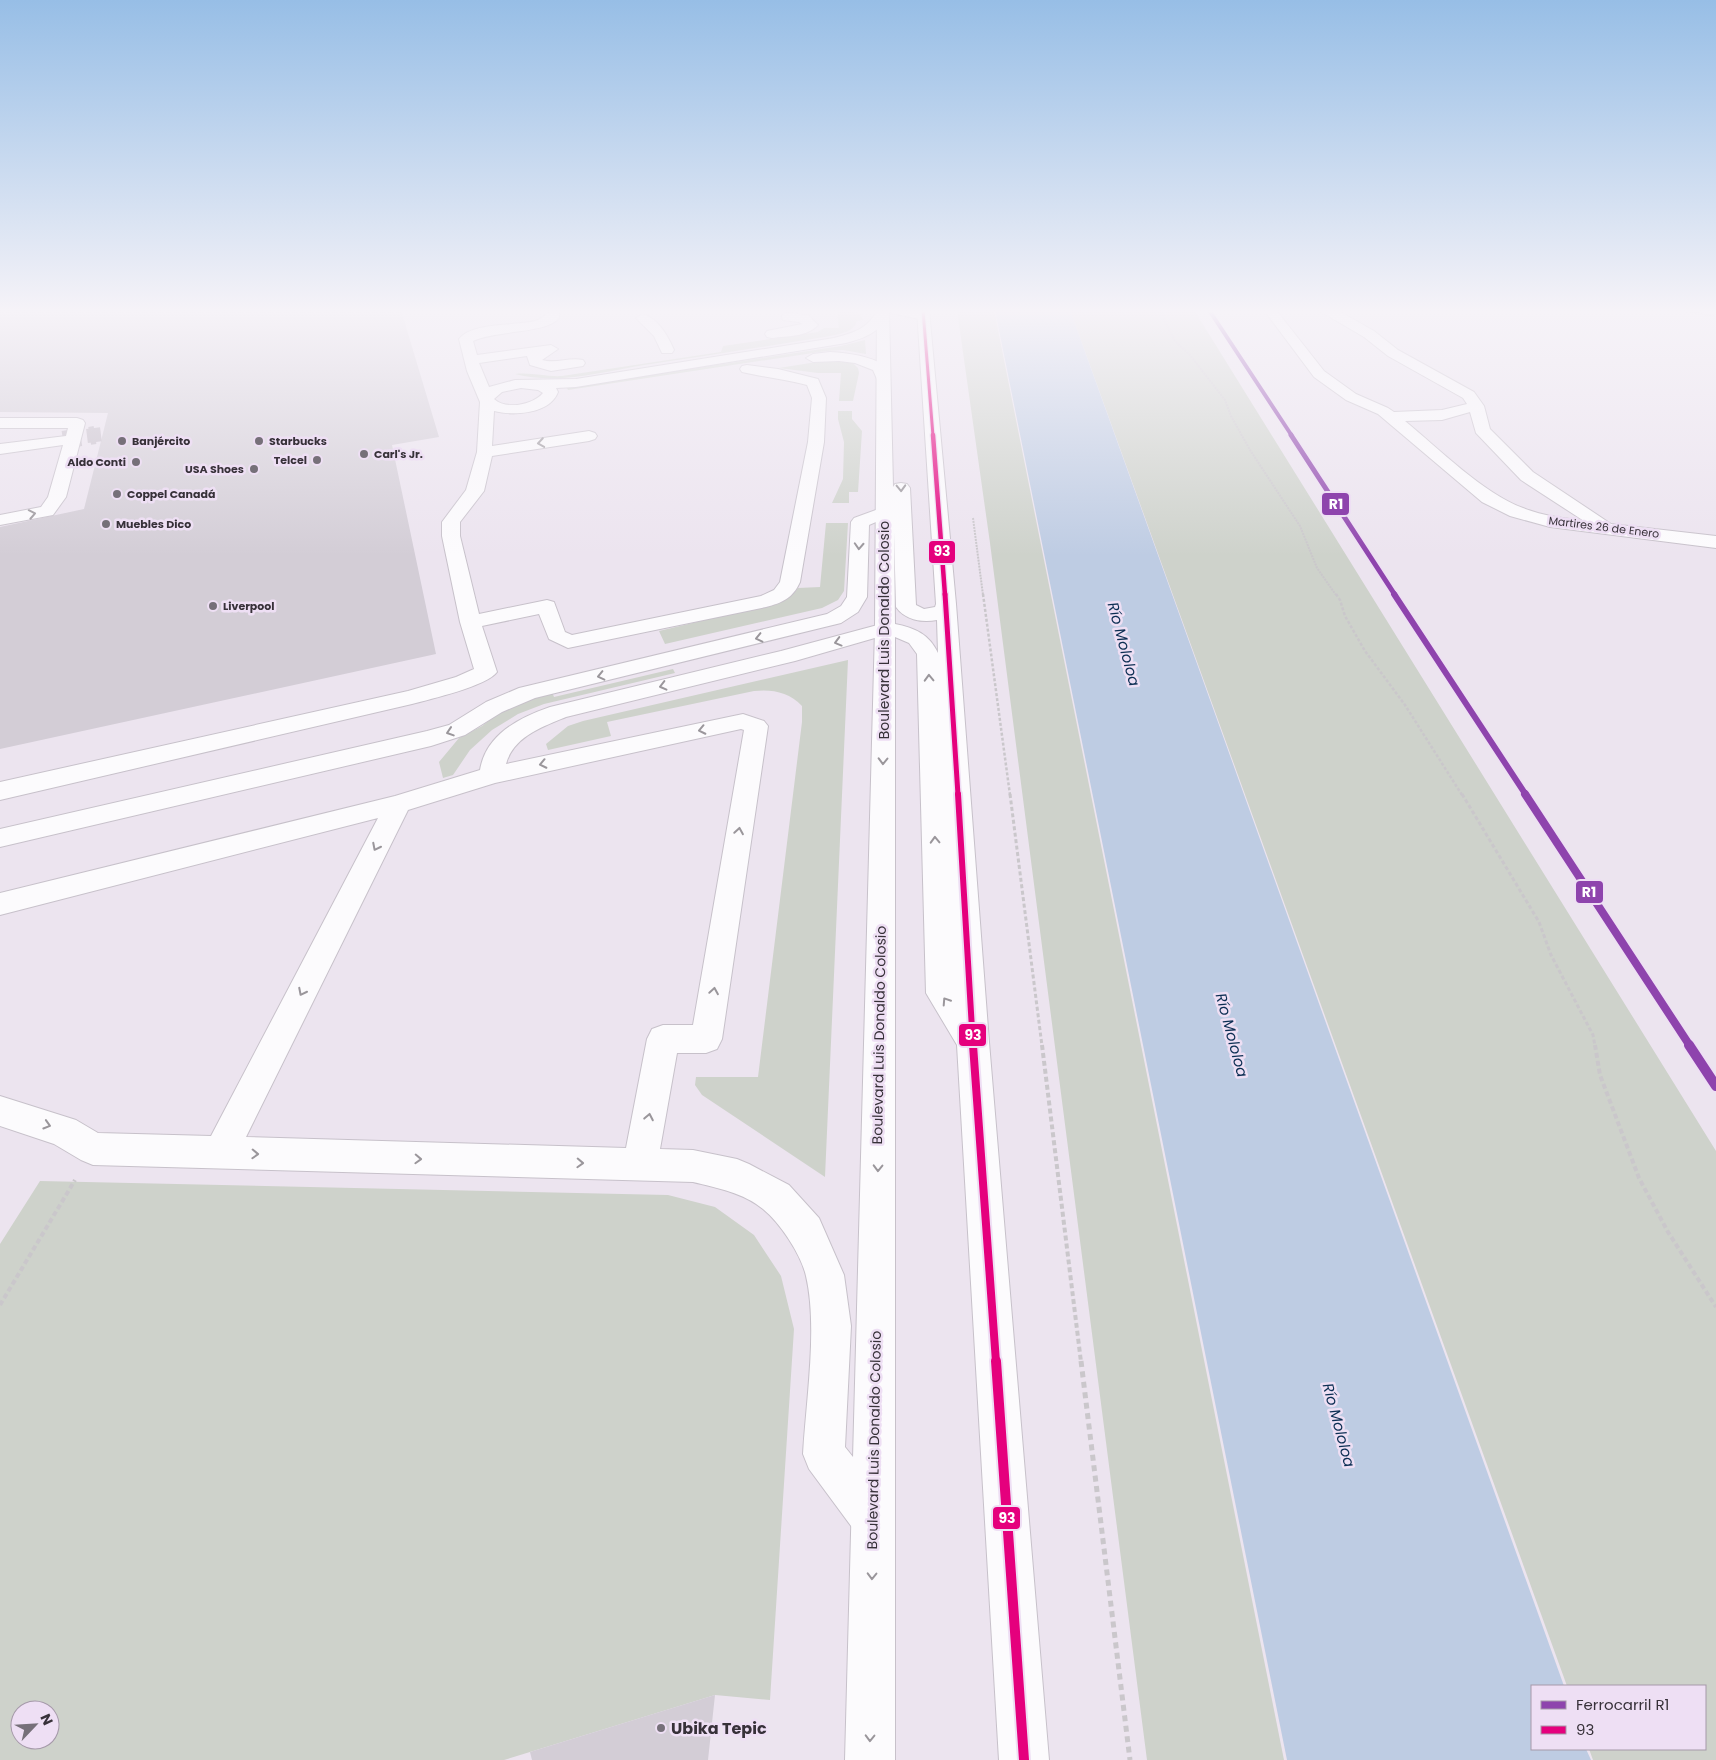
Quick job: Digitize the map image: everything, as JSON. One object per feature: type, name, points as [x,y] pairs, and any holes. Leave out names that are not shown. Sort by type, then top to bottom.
[{"type":"main road","points":[[484,392],[487,400],[489,444],[475,491],[451,522],[452,546],[470,622],[486,672],[493,679],[519,692]]},
{"type":"main road","points":[[487,400],[496,392]]},
{"type":"main road","points":[[510,423],[542,402],[551,392]]},
{"type":"main road","points":[[487,400],[494,407],[505,409],[525,408],[542,402],[603,392]]},
{"type":"main road","points":[[470,622],[547,606],[556,635],[568,642],[577,642],[780,597],[786,591],[790,582],[816,442],[819,398],[817,392]]},
{"type":"main road","name":"Boulevard Luis Donaldo Colosio","points":[[870,1760],[885,629],[882,392]]},
{"type":"main road","points":[[913,392],[946,604],[973,1042],[1024,1760]]},
{"type":"main road","name":"Martires 26 de Enero","points":[[1344,392],[1383,411],[1488,498],[1516,512],[1550,522],[1716,542]]},
{"type":"main road","points":[[1464,392],[1469,395],[1476,406],[1482,430],[1527,476],[1608,528]]},
{"type":"main road","points":[[1391,417],[1442,415],[1476,406]]},
{"type":"main road","points":[[0,423],[77,423],[57,497],[47,511],[0,520]]},
{"type":"main road","points":[[489,444],[589,436]]},
{"type":"main road","points":[[0,449],[62,445],[0,459]]},
{"type":"main road","points":[[884,448],[894,453],[900,460],[906,607],[914,613],[930,616],[944,611],[946,604]]},
{"type":"main road","points":[[0,838],[430,738],[457,730],[477,720],[519,692],[834,619],[850,610],[857,597],[860,522],[884,512]]},
{"type":"main road","points":[[492,775],[492,764],[500,747],[515,732],[535,720],[558,712],[787,656],[885,629],[914,637],[925,646],[928,654],[941,993],[973,1042]]},
{"type":"main road","points":[[0,791],[412,697],[464,682],[486,672]]},
{"type":"main road","points":[[464,682],[485,688],[519,692]]},
{"type":"main road","points":[[0,904],[398,804],[492,775],[743,721],[756,726],[706,1039],[663,1040],[640,1165]]},
{"type":"main road","points":[[220,1153],[398,804]]},
{"type":"main road","points":[[0,1111],[64,1131],[93,1149],[693,1166],[737,1176],[776,1198],[806,1231],[825,1275],[831,1326],[824,1454],[873,1518]]},
{"type":"path","points":[[1220,392],[1226,400],[1231,416],[1250,450],[1300,526],[1309,552],[1340,600],[1344,616],[1456,783],[1473,815],[1539,922],[1551,955],[1593,1035],[1600,1075],[1639,1178],[1668,1232],[1716,1307]]},
{"type":"path","points":[[973,516],[1029,939],[1130,1760]]},
{"type":"path","points":[[0,1305],[93,1149]]},
{"type":"shaded area","points":[[840,392],[855,392],[853,401],[839,401]]},
{"type":"shaded area","points":[[969,392],[1010,392],[1284,1760],[1147,1760],[990,543]]},
{"type":"shaded area","points":[[1100,392],[1245,392],[1716,1151],[1716,1760],[1593,1760],[1589,1750],[1706,1750],[1706,1685],[1567,1685]]},
{"type":"shaded area","points":[[838,411],[852,411],[852,419],[862,431],[858,492],[849,492],[849,503],[832,503],[843,479],[844,442],[838,419]]},
{"type":"shaded area","points":[[826,523],[848,523],[844,591],[838,600],[822,608],[665,644],[659,631],[781,602],[792,595],[798,588],[820,587]]},
{"type":"shaded area","points":[[848,660],[825,1177],[702,1095],[695,1085],[696,1077],[758,1077],[802,722],[802,706],[792,697],[780,693],[754,691],[607,722],[611,736],[548,750],[546,744],[568,726],[583,721]]},
{"type":"shaded area","points":[[673,669],[675,673],[544,704],[518,714],[492,730],[470,750],[453,775],[443,778],[439,762],[459,738],[482,726],[510,704],[552,692],[554,697]]},
{"type":"shaded area","points":[[40,1181],[668,1195],[715,1207],[754,1235],[781,1276],[794,1329],[770,1700],[715,1695],[504,1760],[0,1760],[0,1244]]},
{"type":"water","name":"Río Mololoa","points":[[1012,392],[1099,392],[1564,1685],[1531,1685],[1531,1750],[1586,1750],[1591,1760],[1287,1760]]},
{"type":"building","name":"Liverpool","points":[[0,392],[426,392],[439,437],[392,445],[436,654],[0,749],[0,527],[84,509],[108,413],[0,412]]},
{"type":"building","name":"Ubika Tepic","points":[[715,1695],[708,1760],[532,1760],[530,1752]]},
{"type":"tunnel","points":[[95,435],[103,434]]},
{"type":"tunnel","points":[[63,440],[95,435]]},
{"type":"tunnel","points":[[87,436],[95,435]]},
{"type":"rail line","name":"R1","points":[[1263,392],[1716,1086]]},
{"type":"transit line","name":"93","points":[[929,392],[946,604],[973,1042],[1024,1760]]},
{"type":"place","name":"Banjército","points":[[122,441]]},
{"type":"place","name":"Starbucks","points":[[259,441]]},
{"type":"place","name":"Carl's Jr.","points":[[364,454]]},
{"type":"place","name":"Telcel","points":[[317,460]]},
{"type":"place","name":"Aldo Conti","points":[[136,462]]},
{"type":"place","name":"USA Shoes","points":[[254,469]]},
{"type":"place","name":"Coppel Canadá","points":[[117,494]]},
{"type":"place","name":"Muebles Dico","points":[[106,524]]},
{"type":"place","name":"Liverpool","points":[[213,606]]},
{"type":"place","name":"Ubika Tepic","points":[[661,1728]]}]
